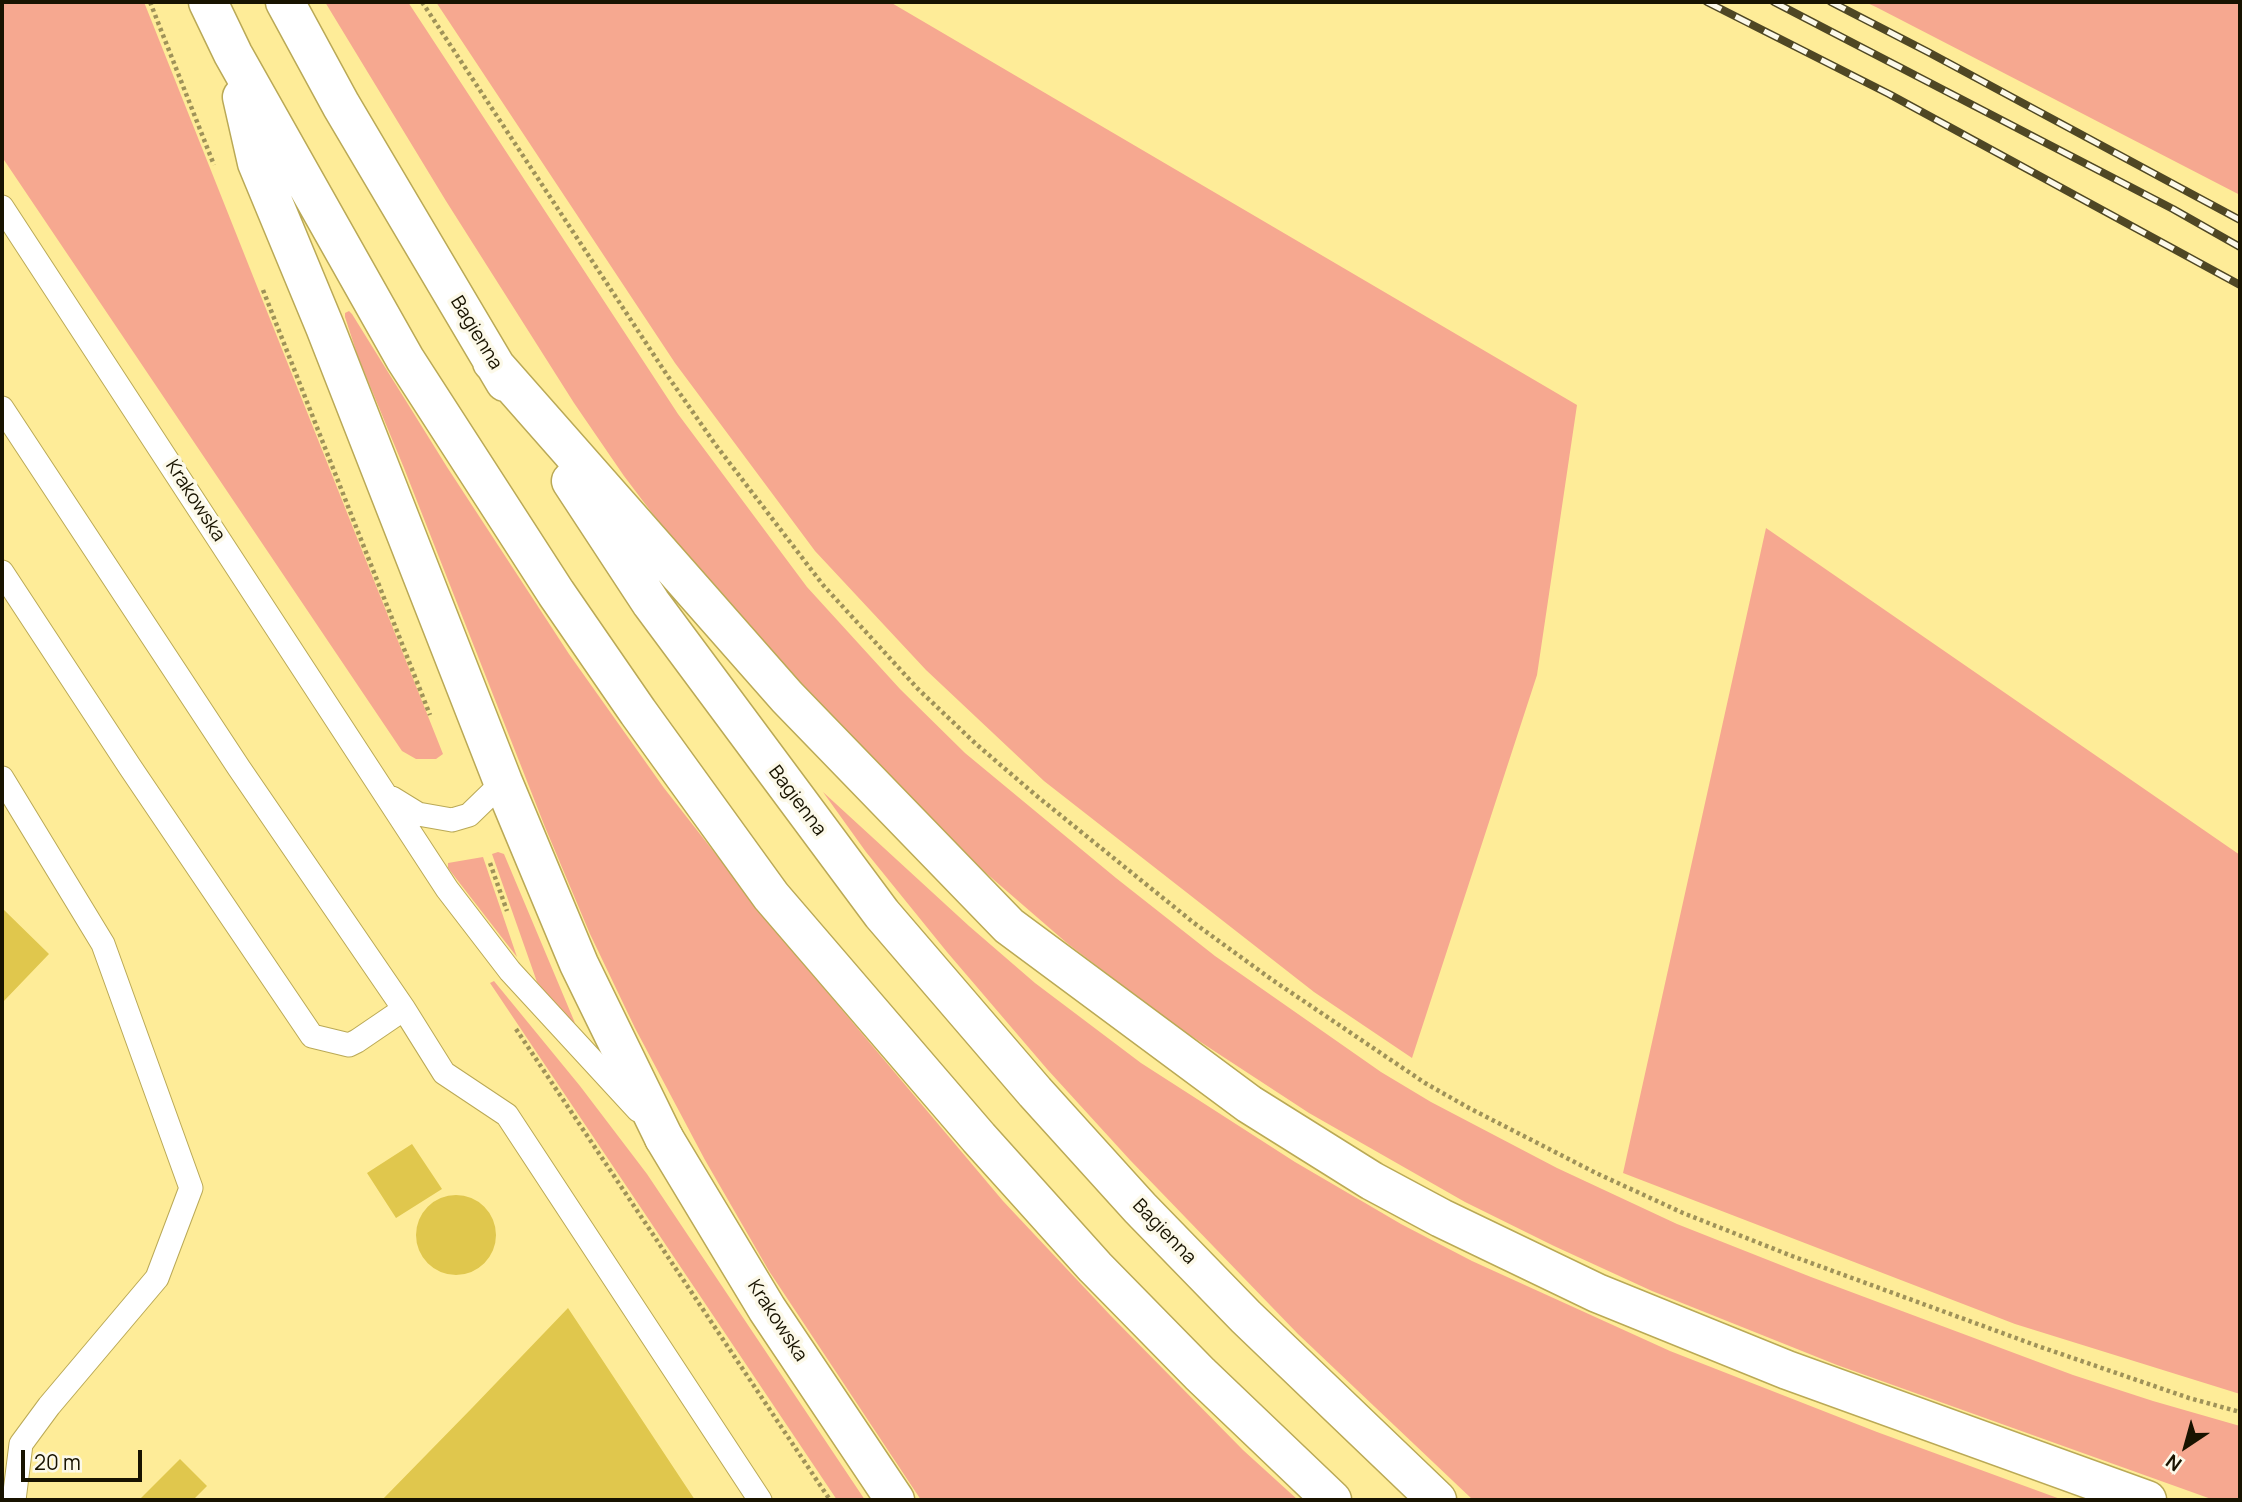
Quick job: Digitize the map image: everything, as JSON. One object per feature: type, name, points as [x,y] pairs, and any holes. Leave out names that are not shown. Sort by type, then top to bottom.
[{"type":"main road","points":[[208,2],[233,54],[350,265],[412,370],[564,604],[638,712],[771,895],[979,1138],[1096,1267],[1200,1374],[1332,1500]]},
{"type":"main road","name":"Bagienna","points":[[285,2],[341,105],[492,362],[651,603],[882,914],[1035,1092],[1140,1208],[1246,1317],[1437,1500]]},
{"type":"main road","name":"Krakowska","points":[[233,54],[257,163],[325,327],[503,782],[579,964],[664,1138],[768,1309],[895,1500]]},
{"type":"main road","points":[[492,362],[787,697],[1009,926],[1249,1104],[1373,1181],[1545,1270],[1597,1293],[1787,1370],[2147,1500]]},
{"type":"lane","name":"Krakowska","points":[[2,207],[447,889],[510,971],[664,1138]]},
{"type":"lane","points":[[2,408],[239,768],[404,1009],[444,1073],[507,1115],[760,1500]]},
{"type":"lane","points":[[2,572],[312,1036],[349,1045],[404,1009]]},
{"type":"lane","points":[[2,778],[103,944],[191,1188],[157,1278],[49,1406],[21,1444],[14,1500]]},
{"type":"lane","points":[[387,795],[418,814],[452,820],[469,815],[503,782]]},
{"type":"path","points":[[150,2],[214,166]]},
{"type":"path","points":[[422,2],[667,375],[715,444],[823,585],[889,659],[949,719],[1029,789],[1194,923],[1424,1083],[1500,1125],[1607,1178],[1721,1228],[1952,1315],[2189,1398],[2240,1412]]},
{"type":"path","points":[[263,290],[432,720]]},
{"type":"path","points":[[514,1026],[830,1500]]},
{"type":"shaded area","points":[[2,2],[144,2],[443,754],[436,759],[416,759],[402,751],[2,157]]},
{"type":"shaded area","points":[[325,2],[408,2],[678,414],[807,587],[900,689],[965,753],[1215,956],[1381,1072],[1431,1102],[1557,1168],[1677,1224],[2073,1375],[2240,1426],[2240,1500],[2214,1500],[1837,1365],[1652,1291],[1554,1246],[1465,1202],[1309,1113],[1176,1026],[1068,944],[957,848],[867,761],[683,554],[624,476],[574,403],[446,201]]},
{"type":"shaded area","points":[[436,2],[890,2],[1577,405],[1537,675],[1412,1058],[1314,992],[1044,781],[926,670],[815,551],[675,363]]},
{"type":"shaded area","points":[[1865,2],[2240,2],[2240,195],[1876,7]]},
{"type":"shaded area","points":[[349,311],[569,654],[664,788],[779,935],[1003,1201],[1243,1450],[1298,1500],[921,1500],[769,1271],[705,1160],[635,1028],[590,934],[545,827],[358,357],[345,317],[345,313]]},
{"type":"shaded area","points":[[1766,528],[2240,855],[2240,1394],[2015,1324],[1623,1173]]},
{"type":"shaded area","points":[[823,792],[1035,983],[1141,1063],[1295,1162],[1401,1224],[1472,1261],[1670,1351],[1877,1432],[2063,1500],[1473,1500],[1298,1334],[1130,1160],[1047,1069],[947,952],[866,852]]},
{"type":"shaded area","points":[[492,854],[504,854],[575,1023],[566,1017],[537,982]]},
{"type":"shaded area","points":[[483,857],[517,957],[448,868],[448,863]]},
{"type":"shaded area","points":[[494,981],[580,1086],[647,1174],[865,1500],[837,1500],[490,983]]},
{"type":"building","points":[[2,908],[49,954],[2,1003]]},
{"type":"building","points":[[412,1144],[442,1189],[396,1218],[367,1173]]},
{"type":"building","points":[[456,1195],[471,1198],[484,1207],[493,1220],[496,1235],[493,1250],[484,1263],[471,1272],[456,1275],[441,1272],[428,1263],[419,1250],[416,1235],[419,1220],[428,1207],[441,1198]]},
{"type":"building","points":[[568,1308],[695,1500],[382,1500],[472,1408]]},
{"type":"building","points":[[180,1459],[207,1486],[193,1500],[139,1500]]},
{"type":"railway","points":[[1707,2],[1889,94],[2240,285]]},
{"type":"railway","points":[[1774,2],[2173,209],[2240,247]]},
{"type":"railway","points":[[1831,2],[2240,220]]}]
